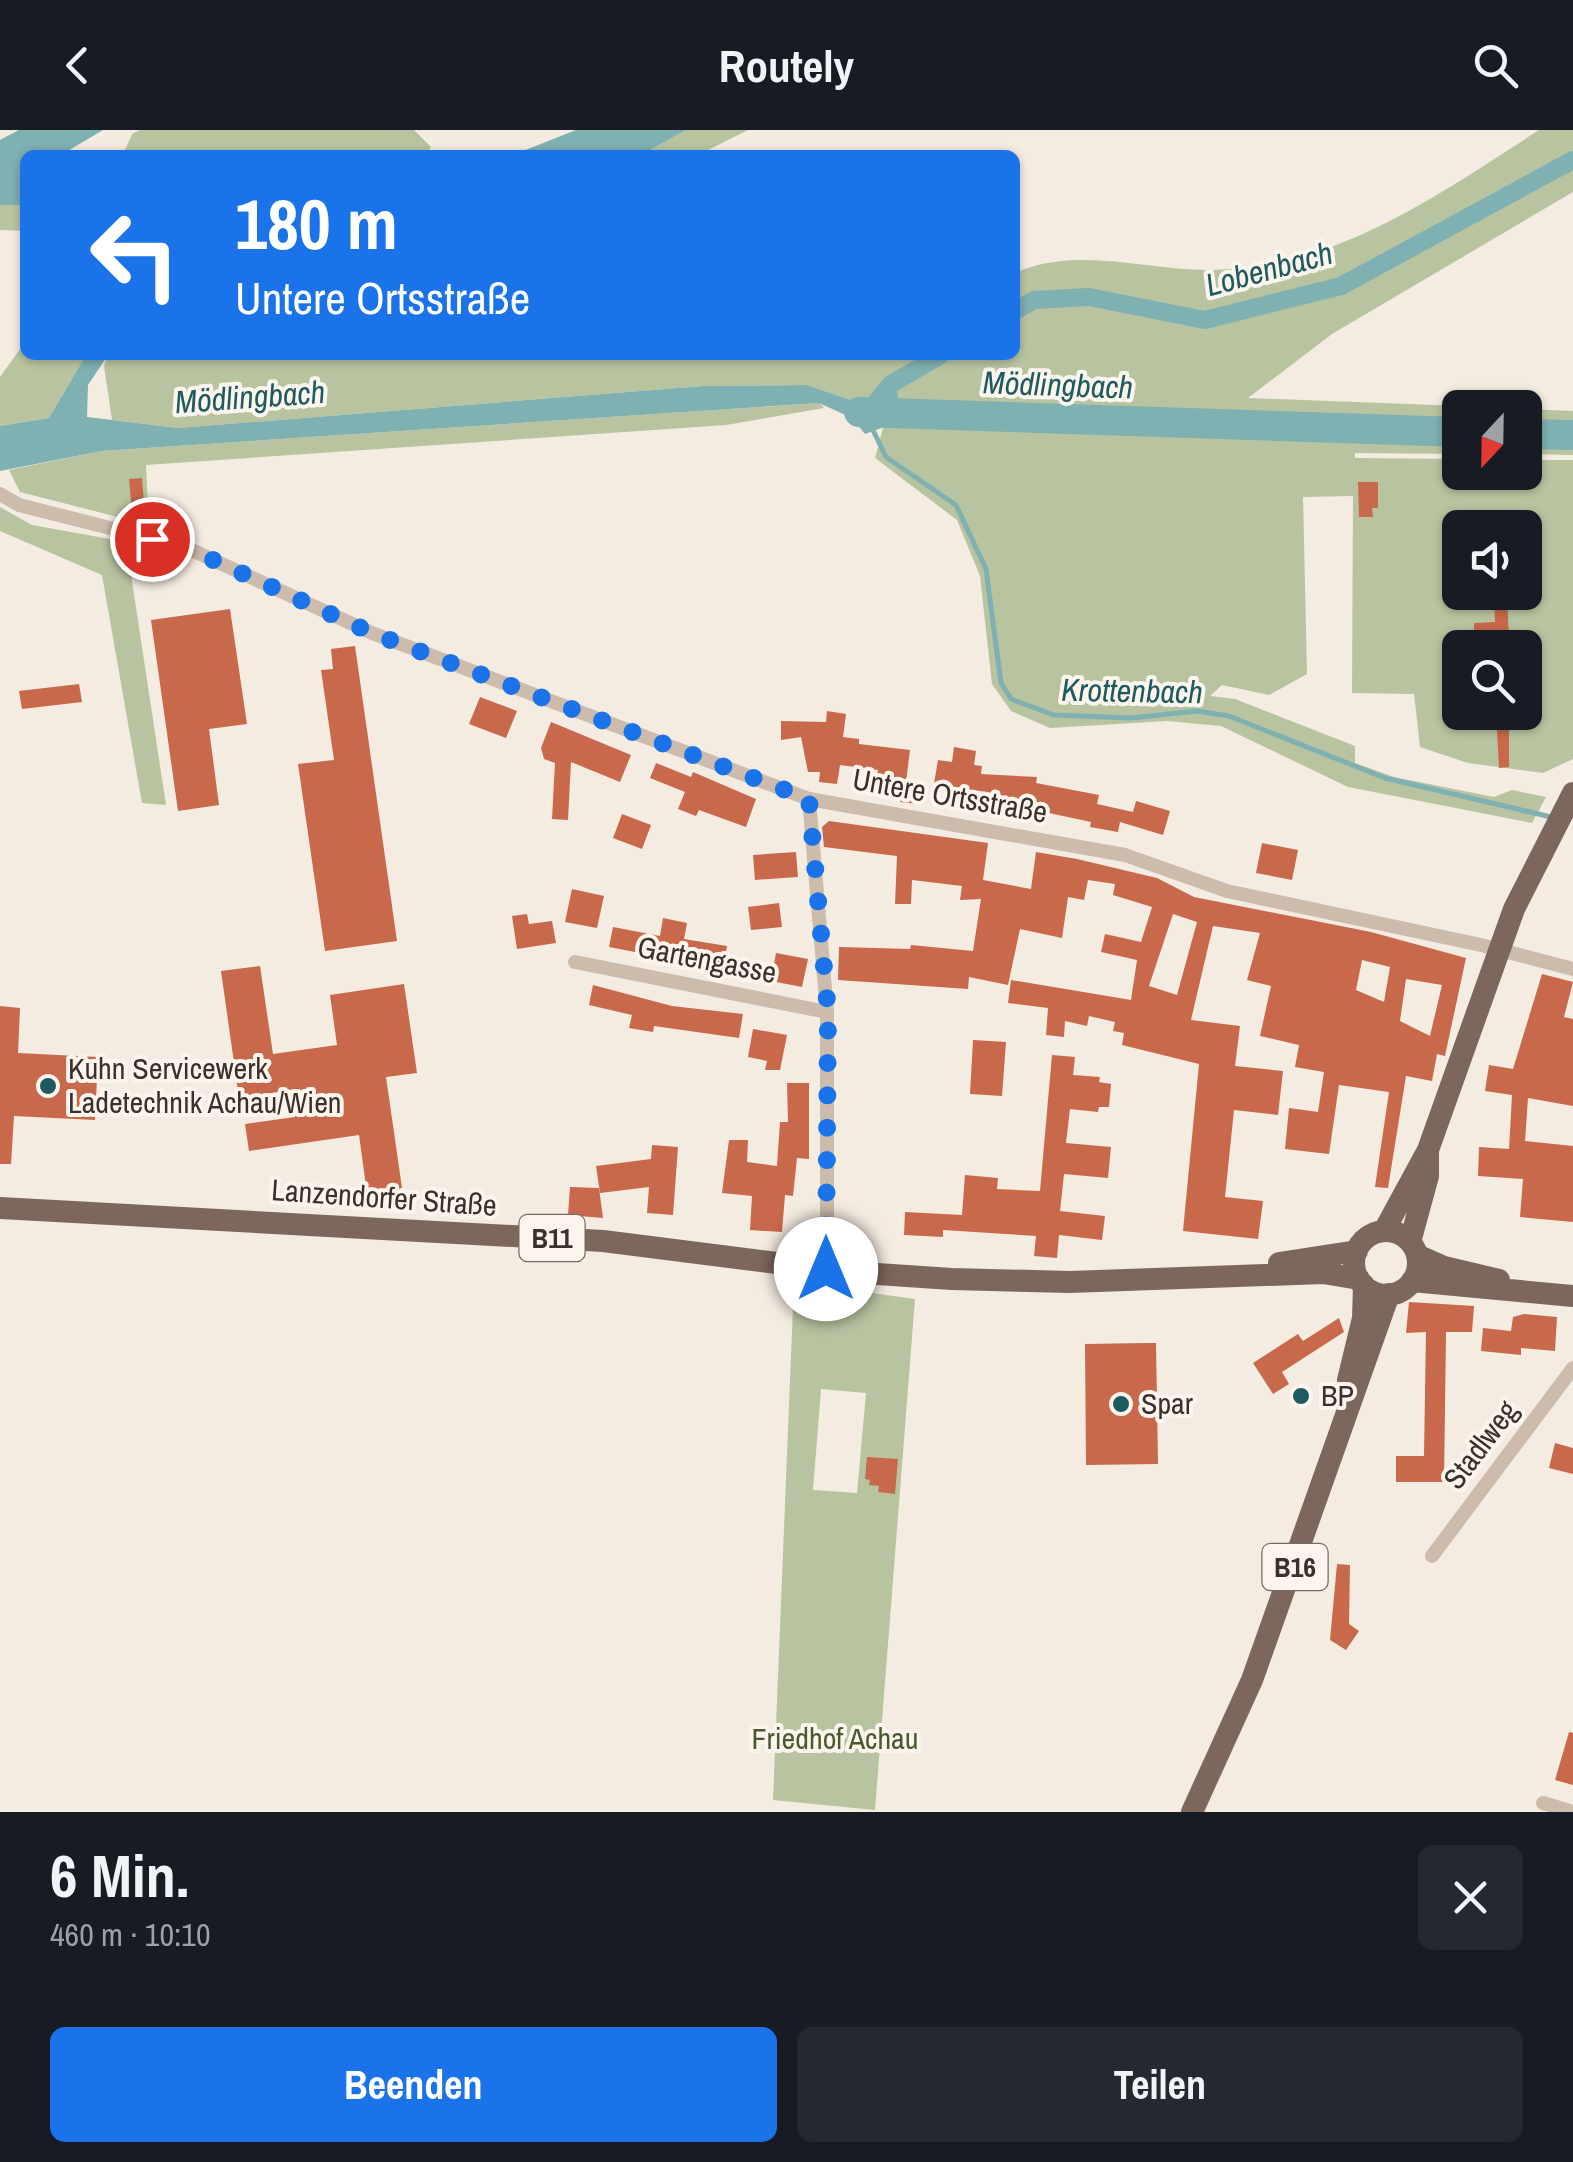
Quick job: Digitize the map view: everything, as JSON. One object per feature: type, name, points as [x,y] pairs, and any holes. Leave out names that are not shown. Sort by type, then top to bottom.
[{"type":"main road","points":[[1570,798],[1497,949],[1428,1150],[1384,1232],[1398,1234],[1413,1248],[1520,1288],[1573,1296]]},
{"type":"main road","points":[[1412,1281],[1413,1248],[1428,1176],[1428,1150]]},
{"type":"main road","name":"Lanzendorfer Straße","points":[[0,1208],[602,1241],[826,1269],[1070,1282],[1243,1274]]},
{"type":"main road","name":"B11","points":[[1243,1274],[1270,1264],[1356,1251],[1368,1237],[1384,1232]]},
{"type":"main road","points":[[1356,1251],[1362,1282]]},
{"type":"main road","name":"B11","points":[[1243,1274],[1324,1273],[1362,1282],[1389,1294]]},
{"type":"main road","points":[[1389,1294],[1412,1281],[1490,1291],[1520,1288]]},
{"type":"main road","name":"B16","points":[[1344,1415],[1349,1370],[1363,1318],[1362,1282]]},
{"type":"main road","name":"B16","points":[[1192,1812],[1237,1716],[1297,1560],[1389,1294]]},
{"type":"street","name":"Untere Ortsstraße","points":[[0,494],[18,505],[185,547],[372,633],[809,799],[1125,855],[1227,892],[1497,949],[1573,969]]},
{"type":"street","points":[[809,799],[828,1012],[826,1269]]},
{"type":"street","name":"Gartengasse","points":[[576,962],[828,1012]]},
{"type":"street","name":"Stadlweg","points":[[1432,1556],[1573,1368]]},
{"type":"street","points":[[1543,1803],[1573,1812]]},
{"type":"green space","points":[[140,130],[414,130],[431,147],[125,150],[132,134]]},
{"type":"green space","points":[[686,130],[748,130],[708,150],[650,150]]},
{"type":"green space","points":[[1539,130],[1573,130],[1573,192],[1332,334],[1248,398],[1442,405],[1442,454],[1355,453],[1355,458],[1442,459],[1442,490],[1542,490],[1542,460],[1573,460],[1573,759],[1543,773],[1468,763],[1420,747],[1414,694],[1352,693],[1353,496],[1303,497],[1307,674],[1269,695],[1222,685],[1210,696],[1235,699],[1355,746],[1355,763],[1394,777],[1494,797],[1512,790],[1546,797],[1532,823],[1348,787],[1221,726],[1167,721],[1050,728],[1011,711],[992,684],[980,576],[957,520],[875,458],[883,428],[900,421],[873,400],[851,400],[807,385],[703,386],[178,428],[112,420],[104,366],[106,360],[1020,360],[1022,270],[1069,260],[1212,270],[1258,266],[1302,256],[1385,224]]},
{"type":"green space","points":[[0,205],[20,205],[20,231],[0,230]]},
{"type":"green space","points":[[20,349],[20,360],[83,360],[49,418],[0,426],[0,377]]},
{"type":"green space","points":[[820,403],[824,408],[726,425],[146,465],[149,525],[20,492],[9,470],[102,451]]},
{"type":"green space","points":[[1542,410],[1573,411],[1573,455],[1542,454]]},
{"type":"green space","points":[[0,507],[32,525],[126,542],[166,805],[142,803],[102,575],[0,531]]},
{"type":"green space","name":"Friedhof Achau","points":[[794,1282],[915,1299],[875,1810],[773,1800]],"holes":[[[821,1389],[866,1393],[857,1493],[813,1490]]]},
{"type":"water","points":[[19,130],[103,130],[69,150],[20,150],[20,205],[0,205],[0,140]]},
{"type":"water","points":[[576,130],[686,130],[650,150],[526,150]]},
{"type":"water","points":[[83,360],[105,360],[88,385],[87,417],[178,428],[703,386],[807,385],[851,400],[873,400],[883,388],[897,390],[900,421],[865,434],[852,418],[819,403],[102,451],[0,471],[0,426],[49,418]]},
{"type":"building","points":[[142,478],[146,526],[133,523],[129,479]]},
{"type":"building","points":[[1358,482],[1378,482],[1378,508],[1372,508],[1373,517],[1359,517]]},
{"type":"building","points":[[230,609],[247,724],[209,729],[219,805],[178,811],[151,620]]},
{"type":"building","points":[[1495,610],[1508,610],[1509,630],[1474,630],[1474,623],[1495,622]]},
{"type":"building","points":[[355,646],[397,941],[325,951],[298,764],[334,760],[321,670],[333,669],[331,649]]},
{"type":"building","points":[[79,684],[82,702],[22,709],[19,691]]},
{"type":"building","points":[[480,697],[517,711],[506,738],[469,724]]},
{"type":"building","points":[[827,711],[846,714],[843,737],[859,739],[859,744],[910,750],[906,782],[921,784],[919,804],[900,802],[903,784],[876,781],[878,770],[840,765],[837,784],[819,782],[820,772],[808,772],[801,737],[781,740],[781,721],[826,722]]},
{"type":"building","points":[[551,722],[631,755],[620,782],[571,762],[568,820],[552,819],[555,763],[544,759],[541,748]]},
{"type":"building","points":[[1497,730],[1509,730],[1509,767],[1499,768]]},
{"type":"building","points":[[954,747],[976,751],[974,765],[982,766],[981,774],[1037,777],[1036,783],[1099,795],[1097,804],[1133,812],[1136,801],[1170,811],[1163,835],[1120,822],[1118,832],[1090,827],[1091,822],[1049,813],[1050,808],[999,804],[1000,794],[934,784],[938,760],[952,762]]},
{"type":"building","points":[[656,763],[691,777],[693,772],[756,799],[746,827],[699,810],[696,816],[678,809],[685,792],[650,778]]},
{"type":"building","points":[[622,814],[651,825],[642,849],[613,838]]},
{"type":"building","points":[[829,821],[988,843],[983,880],[1031,889],[1036,852],[1157,878],[1194,897],[1371,932],[1466,958],[1445,1056],[1437,1054],[1432,1081],[1406,1076],[1388,1188],[1375,1187],[1389,1092],[1339,1085],[1329,1154],[1285,1149],[1289,1108],[1318,1112],[1324,1072],[1295,1067],[1299,1045],[1260,1036],[1271,986],[1247,980],[1260,933],[1213,926],[1191,1020],[1240,1026],[1235,1066],[1283,1071],[1278,1115],[1234,1110],[1225,1197],[1263,1201],[1258,1239],[1183,1231],[1199,1064],[1122,1045],[1124,1033],[1113,1031],[1115,1022],[1089,1016],[1087,1026],[1065,1021],[1064,1037],[1046,1035],[1048,1008],[1008,1003],[1011,980],[1131,1000],[1137,960],[1101,952],[1105,934],[1141,942],[1152,907],[1113,895],[1115,884],[1088,880],[1084,900],[1068,897],[1062,938],[1020,929],[1008,985],[969,977],[968,989],[838,980],[839,947],[910,949],[911,945],[973,951],[981,899],[960,900],[962,886],[912,880],[911,904],[895,904],[897,856],[824,847],[822,827]],"holes":[[[1173,914],[1197,922],[1177,995],[1149,986]],[[1362,960],[1390,967],[1384,1002],[1356,990]],[[1406,979],[1442,985],[1430,1036],[1400,1021]]]},
{"type":"building","points":[[1262,843],[1298,850],[1292,880],[1256,873]]},
{"type":"building","points":[[796,852],[798,877],[755,880],[753,855]]},
{"type":"building","points":[[572,889],[604,896],[597,928],[565,922]]},
{"type":"building","points":[[779,903],[782,927],[751,930],[748,907]]},
{"type":"building","points":[[527,914],[529,924],[552,921],[556,943],[517,949],[512,916]]},
{"type":"building","points":[[663,918],[687,923],[684,939],[727,946],[723,969],[609,947],[613,927],[660,936]]},
{"type":"building","points":[[776,953],[808,959],[802,987],[771,981]]},
{"type":"building","points":[[260,966],[273,1054],[337,1045],[330,995],[404,984],[417,1073],[386,1077],[402,1188],[367,1193],[359,1135],[249,1151],[245,1124],[295,1117],[291,1090],[239,1098],[221,971]]},
{"type":"building","points":[[1542,974],[1573,982],[1564,1017],[1573,1019],[1573,1106],[1528,1098],[1525,1141],[1573,1146],[1573,1222],[1520,1217],[1523,1179],[1478,1176],[1479,1147],[1509,1149],[1512,1095],[1485,1091],[1489,1065],[1513,1069]]},
{"type":"building","points":[[593,985],[672,1006],[743,1014],[739,1038],[654,1026],[653,1032],[629,1028],[632,1015],[589,1005]]},
{"type":"building","name":"Kuhn Servicewerk Ladetechnik Achau/Wien","points":[[0,1006],[20,1008],[18,1053],[98,1057],[95,1120],[14,1116],[11,1164],[0,1164]]},
{"type":"building","points":[[753,1029],[787,1035],[780,1070],[765,1070],[767,1061],[748,1057]]},
{"type":"building","points":[[973,1040],[1006,1042],[1002,1096],[970,1094]]},
{"type":"building","points":[[1052,1055],[1075,1057],[1073,1075],[1100,1077],[1099,1082],[1111,1084],[1109,1107],[1099,1107],[1098,1112],[1070,1109],[1066,1143],[1111,1147],[1108,1178],[1064,1174],[1060,1211],[1105,1216],[1102,1240],[1059,1235],[1057,1258],[1034,1256],[1036,1236],[943,1230],[943,1237],[904,1235],[905,1212],[962,1215],[965,1175],[998,1178],[997,1189],[1040,1191]]},
{"type":"building","points":[[787,1083],[809,1083],[809,1159],[797,1158],[793,1196],[785,1195],[782,1232],[750,1230],[752,1196],[722,1193],[729,1140],[748,1140],[747,1162],[777,1166],[780,1122],[788,1122]]},
{"type":"building","points":[[652,1145],[678,1147],[673,1215],[647,1213],[649,1187],[600,1193],[596,1166],[651,1159]]},
{"type":"building","points":[[570,1187],[599,1188],[603,1218],[568,1215]]},
{"type":"building","points":[[1409,1302],[1474,1306],[1472,1332],[1446,1332],[1444,1482],[1396,1482],[1396,1456],[1424,1456],[1426,1332],[1406,1333]]},
{"type":"building","points":[[1513,1317],[1557,1317],[1555,1351],[1521,1348],[1521,1355],[1481,1351],[1483,1328],[1511,1331]]},
{"type":"building","points":[[1339,1318],[1344,1332],[1282,1372],[1289,1384],[1273,1394],[1253,1363],[1298,1334],[1303,1341]]},
{"type":"building","name":"Spar","points":[[1156,1343],[1158,1464],[1086,1465],[1085,1344]]},
{"type":"building","points":[[1555,1443],[1573,1448],[1573,1474],[1549,1468]]},
{"type":"building","points":[[867,1457],[898,1459],[895,1494],[878,1492],[879,1486],[869,1485],[870,1480],[865,1479]]},
{"type":"building","points":[[1337,1564],[1350,1565],[1349,1624],[1359,1631],[1346,1650],[1330,1640]]},
{"type":"building","points":[[1569,1732],[1573,1733],[1573,1785],[1555,1780]]},
{"type":"waterway","name":"Lobenbach","points":[[1020,308],[1034,300],[1089,297],[1205,320],[1341,286],[1573,160]]},
{"type":"waterway","name":"Lobenbach","points":[[874,405],[891,384],[932,360]]},
{"type":"waterway","name":"Mödlingbach","points":[[859,412],[1442,431]]},
{"type":"waterway","name":"Krottenbach","points":[[871,426],[886,457],[956,505],[986,569],[1001,683],[1011,699],[1054,715],[1131,718],[1197,711],[1229,716],[1385,778],[1551,817]]},
{"type":"waterway","name":"Mödlingbach","points":[[1542,434],[1573,435]]},
{"type":"place","name":"Kuhn Servicewerk Ladetechnik Achau/Wien","points":[[48,1086]]},
{"type":"place","name":"BP","points":[[1301,1396]]},
{"type":"place","name":"Spar","points":[[1121,1404]]},
{"type":"route","points":[[152,539],[185,547],[372,633],[809,799],[828,1012],[826,1269]]}]
